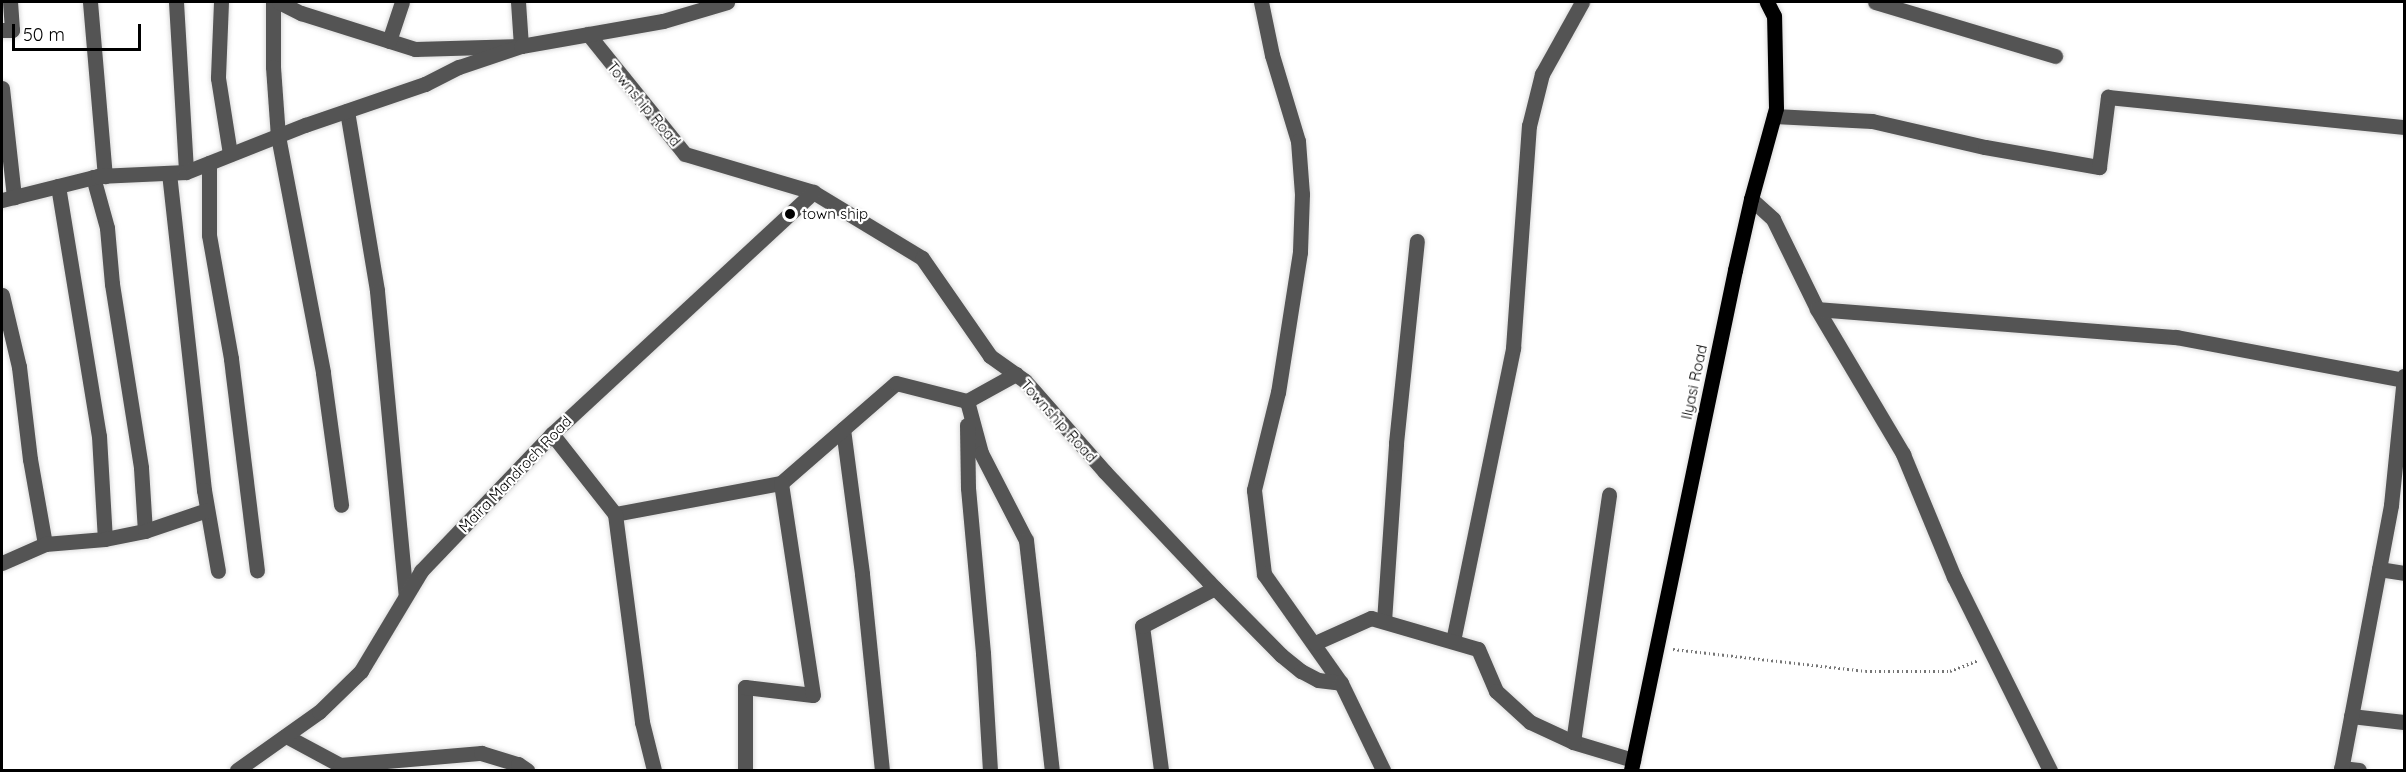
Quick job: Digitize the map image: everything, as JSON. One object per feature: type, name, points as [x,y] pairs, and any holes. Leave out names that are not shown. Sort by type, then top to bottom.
[{"type":"main road","name":"Ilyasi Road","points":[[1632,765],[1751,199],[1774,116],[1774,16],[1767,2]]},
{"type":"street","points":[[2,30],[12,30],[10,2]]},
{"type":"street","points":[[90,2],[99,177],[112,284],[141,468],[145,531]]},
{"type":"street","points":[[176,2],[186,172]]},
{"type":"street","points":[[221,2],[218,78],[230,154]]},
{"type":"street","points":[[273,2],[273,67],[278,136],[323,373],[341,505]]},
{"type":"street","points":[[279,2],[300,13],[415,49],[521,46],[663,21],[727,2]]},
{"type":"street","points":[[389,41],[402,2]]},
{"type":"street","points":[[518,2],[521,46]]},
{"type":"street","points":[[1261,2],[1272,56],[1298,141],[1302,194],[1300,252],[1278,392],[1254,490],[1264,574],[1315,643],[1341,683],[1383,771]]},
{"type":"street","points":[[1453,641],[1513,348],[1529,126],[1542,74],[1582,2]]},
{"type":"street","points":[[1875,2],[2055,56]]},
{"type":"street","name":"Township Road","points":[[588,34],[685,154],[813,192],[922,258],[990,356],[1025,381],[1105,472],[1281,655],[1301,671],[1318,680],[1341,683]]},
{"type":"street","points":[[2,88],[8,199],[99,177],[186,172],[278,136],[425,84],[459,67],[521,46]]},
{"type":"street","points":[[1774,116],[1872,121],[1985,147],[2099,167],[2108,97],[2404,127]]},
{"type":"street","points":[[347,111],[377,291],[406,595]]},
{"type":"street","points":[[209,163],[209,235],[231,359],[257,570]]},
{"type":"street","points":[[169,173],[207,510],[218,571]]},
{"type":"street","points":[[57,186],[99,436],[105,539]]},
{"type":"street","name":"Maira Mandroch Road","points":[[237,771],[319,712],[361,671],[421,571],[552,434],[813,192]]},
{"type":"street","points":[[1751,199],[1773,219],[1817,309],[1903,454],[1954,577],[2050,771]]},
{"type":"street","points":[[1384,621],[1396,443],[1417,241]]},
{"type":"street","points":[[2,295],[19,367],[30,459],[45,544]]},
{"type":"street","points":[[1817,309],[2176,337],[2404,378],[2398,506],[2379,569],[2341,769],[2359,771]]},
{"type":"street","points":[[615,514],[781,483],[896,383],[967,401],[1016,374]]},
{"type":"street","points":[[967,401],[968,488],[983,653],[990,771]]},
{"type":"street","points":[[967,401],[981,453],[1026,540],[1052,771]]},
{"type":"street","points":[[843,429],[862,574],[882,771]]},
{"type":"street","points":[[552,434],[615,514],[642,722],[654,771]]},
{"type":"street","points":[[745,771],[745,687],[813,695],[781,483]]},
{"type":"street","points":[[1572,742],[1609,495]]},
{"type":"street","points":[[2,563],[45,544],[105,539],[145,531],[207,510]]},
{"type":"street","points":[[2379,569],[2404,573]]},
{"type":"street","points":[[1161,771],[1142,626],[1215,588]]},
{"type":"street","points":[[1315,643],[1371,618],[1479,649],[1496,691],[1530,722],[1572,742],[1632,765]]},
{"type":"street","points":[[2350,716],[2404,722]]},
{"type":"street","points":[[286,736],[340,765],[481,753],[518,764],[527,771]]},
{"type":"path","points":[[1655,647],[1866,671],[1950,671],[1994,654]]},
{"type":"place","name":"town ship","points":[[790,214]]}]
